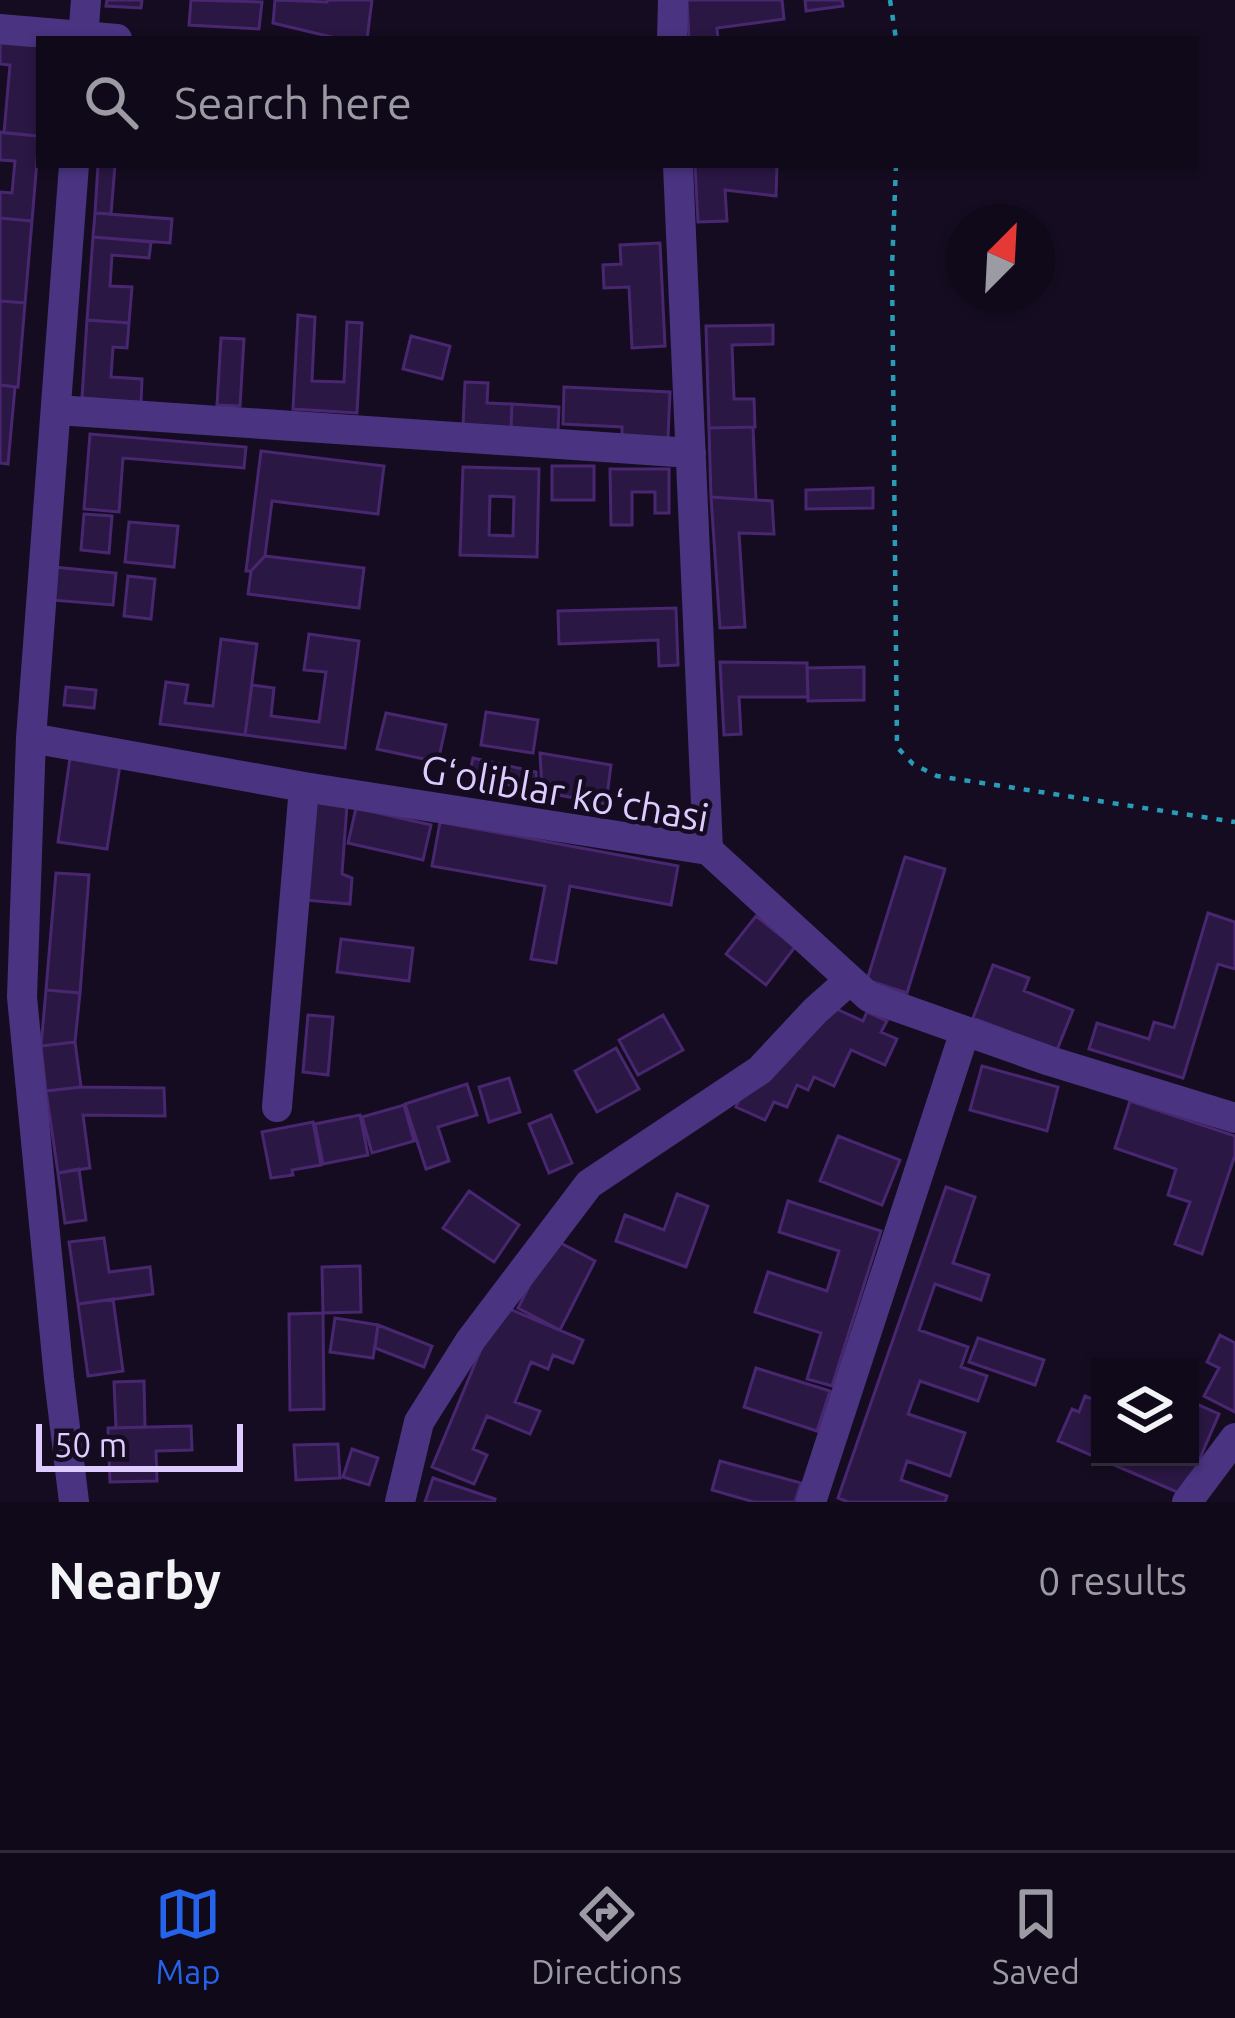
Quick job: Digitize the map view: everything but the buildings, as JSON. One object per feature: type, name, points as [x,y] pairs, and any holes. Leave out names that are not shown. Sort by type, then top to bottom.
[{"type":"street","points":[[83,36],[86,0]]},
{"type":"street","points":[[672,36],[674,0]]},
{"type":"street","points":[[0,29],[73,36]]},
{"type":"street","points":[[74,168],[31,738],[14,820],[22,997],[74,1502]]},
{"type":"street","points":[[678,168],[708,850]]},
{"type":"street","points":[[57,410],[691,453]]},
{"type":"street","name":"Gʻoliblar koʻchasi","points":[[31,738],[304,787],[708,850],[868,997],[1235,1118]]},
{"type":"street","points":[[277,1107],[304,787]]},
{"type":"street","points":[[400,1502],[419,1422],[470,1341],[589,1184],[760,1070],[850,980]]},
{"type":"street","points":[[811,1502],[965,1031]]},
{"type":"street","points":[[1187,1502],[1235,1438]]},
{"type":"path","points":[[890,0],[896,36]]},
{"type":"path","points":[[896,168],[892,268],[897,747],[913,764],[938,776],[1235,822]]}]
